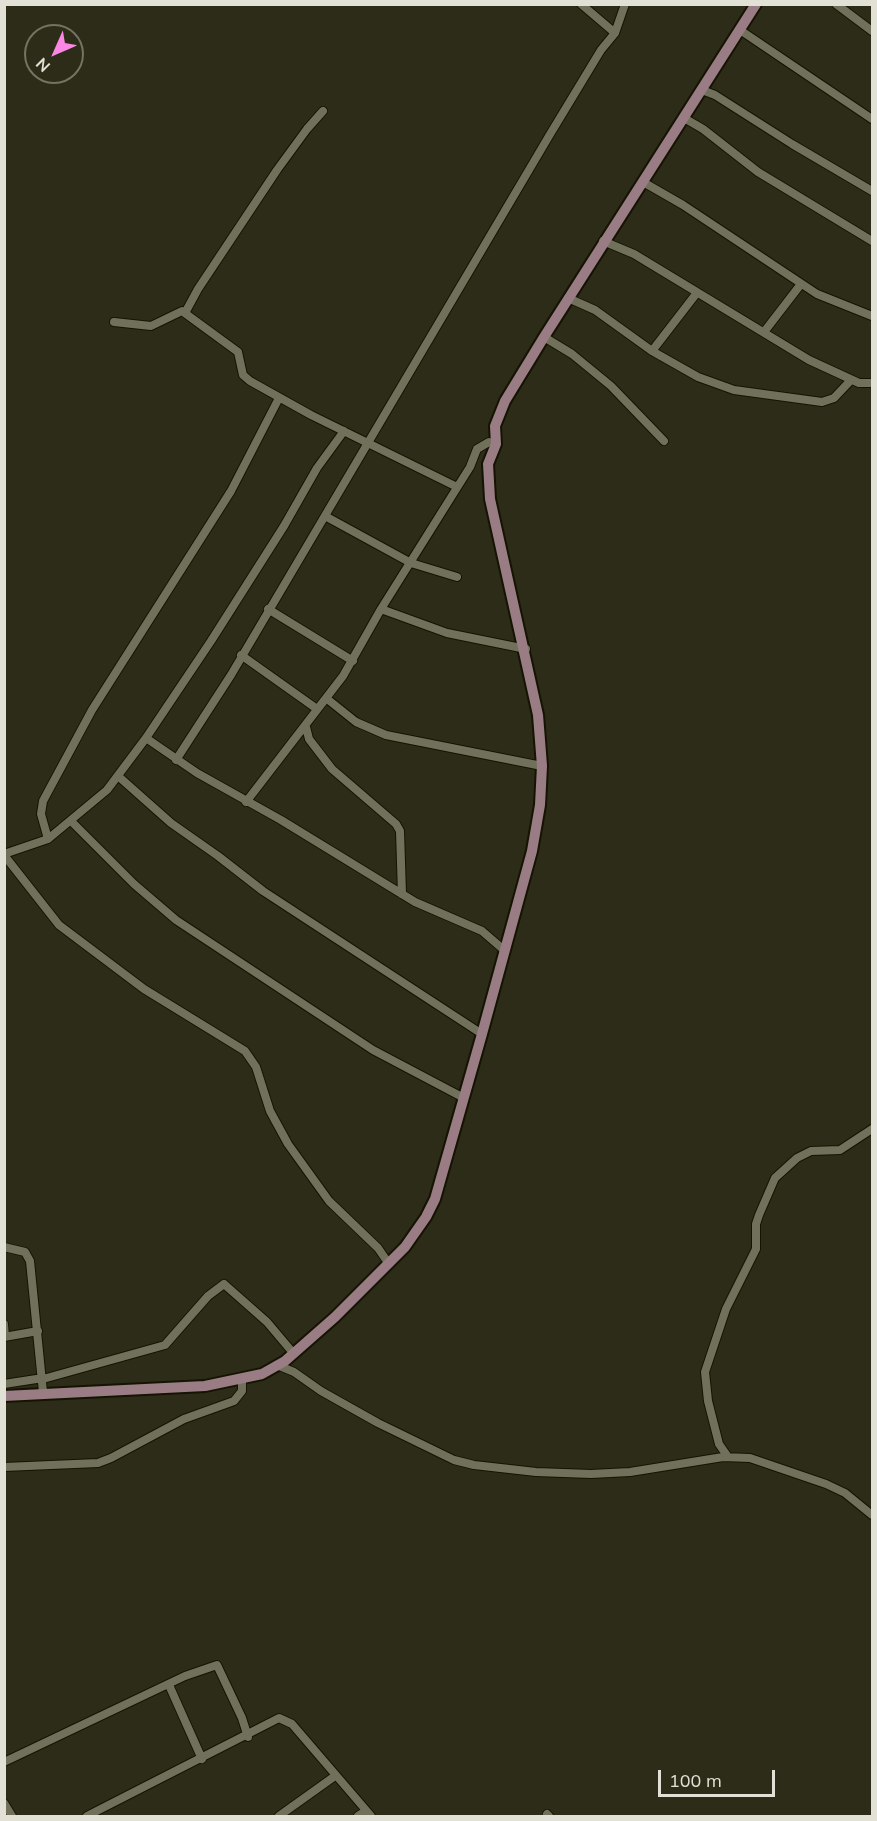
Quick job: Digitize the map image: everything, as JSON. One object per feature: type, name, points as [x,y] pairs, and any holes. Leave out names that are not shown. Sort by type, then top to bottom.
[{"type":"main road","points":[[4,1396],[43,1392],[205,1386],[262,1374],[294,1353],[389,1264],[416,1233],[435,1199],[532,851],[540,805],[542,765],[538,715],[526,649],[490,499],[488,464],[496,444],[495,426],[505,401],[544,336],[756,4]]},
{"type":"street","points":[[581,4],[615,33]]},
{"type":"street","points":[[176,760],[325,516],[367,441],[549,136],[601,50],[615,33],[625,4]]},
{"type":"street","points":[[836,4],[873,31]]},
{"type":"street","points":[[740,30],[873,119]]},
{"type":"street","points":[[702,90],[715,95],[792,144],[873,191]]},
{"type":"street","points":[[185,312],[277,170],[323,111]]},
{"type":"street","points":[[684,118],[703,129],[758,172],[873,241]]},
{"type":"street","points":[[643,182],[683,205],[817,294],[873,316]]},
{"type":"street","points":[[603,241],[634,254],[696,294],[809,360],[851,380],[873,383]]},
{"type":"street","points":[[764,332],[801,284]]},
{"type":"street","points":[[652,351],[696,294]]},
{"type":"street","points":[[568,298],[595,310],[652,351],[714,384],[764,396],[828,401],[851,380]]},
{"type":"street","points":[[114,322],[151,326],[177,311],[185,312],[238,352],[241,370],[246,378],[279,398],[457,487]]},
{"type":"street","points":[[544,336],[572,354],[611,386],[664,441]]},
{"type":"street","points":[[48,839],[41,814],[43,801],[92,710],[231,491],[279,398]]},
{"type":"street","points":[[344,431],[323,458],[267,555],[146,738],[118,776],[72,822],[48,839],[4,855],[59,926],[144,989],[245,1051],[256,1067],[270,1111],[288,1144],[336,1210],[378,1248],[389,1264]]},
{"type":"street","points":[[246,802],[306,727],[353,661],[381,609],[470,467],[477,449],[489,442],[496,444]]},
{"type":"street","points":[[325,516],[411,563],[457,577]]},
{"type":"street","points":[[268,609],[353,661]]},
{"type":"street","points":[[381,609],[447,633],[526,649]]},
{"type":"street","points":[[241,656],[317,709]]},
{"type":"street","points":[[326,698],[356,722],[386,735],[542,765]]},
{"type":"street","points":[[306,727],[309,739],[333,769],[357,793],[396,824],[400,831],[402,894]]},
{"type":"street","points":[[146,738],[176,760],[357,865],[402,894],[482,932],[504,950]]},
{"type":"street","points":[[118,776],[171,823],[263,891],[482,1034]]},
{"type":"street","points":[[72,822],[134,884],[176,920],[373,1050],[464,1098]]},
{"type":"street","points":[[728,1457],[719,1444],[708,1401],[705,1372],[726,1309],[756,1249],[756,1224],[775,1178],[803,1154],[840,1150],[873,1129]]},
{"type":"street","points":[[4,1247],[25,1252],[28,1257],[43,1392]]},
{"type":"street","points":[[4,1384],[43,1378],[165,1345],[208,1296],[224,1284],[267,1322],[294,1353]]},
{"type":"street","points":[[4,1324],[5,1337],[38,1331]]},
{"type":"street","points":[[278,1365],[387,1427],[454,1460],[474,1465],[536,1472],[591,1474],[630,1472],[728,1457],[750,1458],[845,1492],[873,1515]]},
{"type":"street","points":[[4,1467],[98,1463],[184,1419],[234,1401],[242,1391],[242,1380]]},
{"type":"street","points":[[712,1459],[719,1444]]},
{"type":"street","points":[[4,1762],[198,1671],[219,1666],[248,1737]]},
{"type":"street","points":[[169,1685],[202,1759]]},
{"type":"street","points":[[87,1816],[248,1737],[279,1718],[285,1719],[369,1814]]},
{"type":"street","points":[[279,1816],[335,1776]]},
{"type":"street","points":[[4,1803],[12,1816]]},
{"type":"street","points":[[358,1816],[369,1814]]}]
